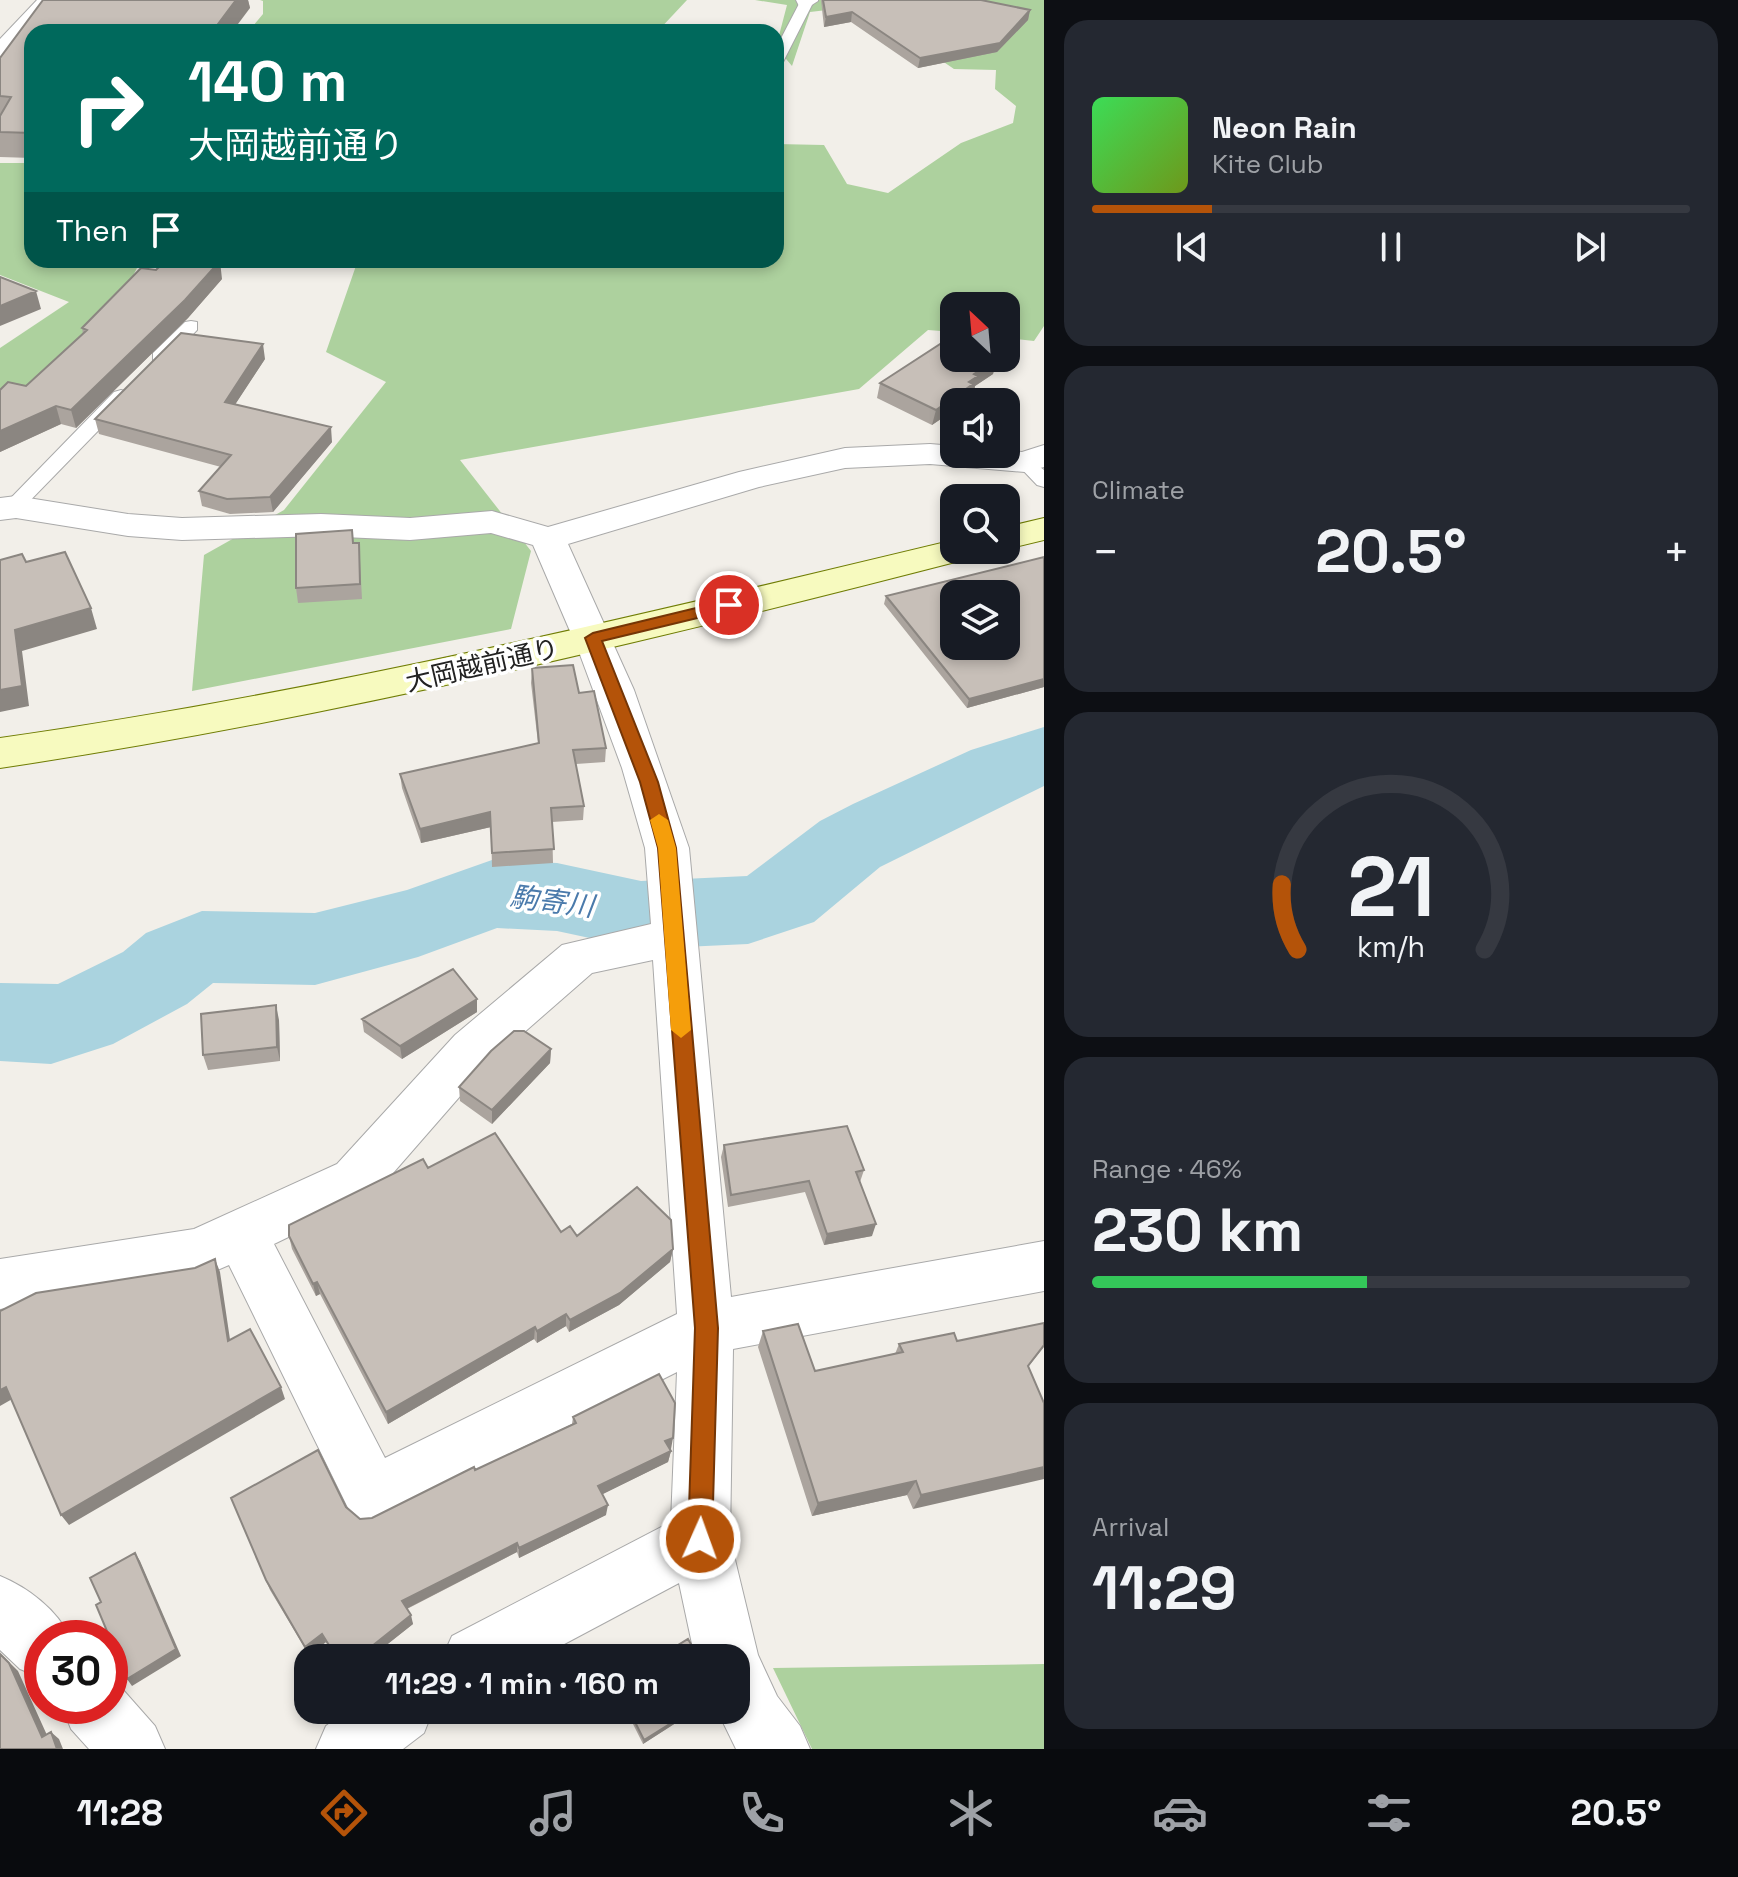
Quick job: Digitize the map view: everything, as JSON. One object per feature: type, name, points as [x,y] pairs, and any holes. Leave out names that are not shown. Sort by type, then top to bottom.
[{"type":"street","points":[[27,24],[50,0]]},
{"type":"street","points":[[0,53],[24,28]]},
{"type":"street","points":[[6,508],[128,525],[182,529],[321,525],[410,529],[492,522],[548,538],[751,479],[845,458],[930,454],[1038,466]]},
{"type":"street","points":[[1020,535],[1044,529]]},
{"type":"street","points":[[548,538],[593,638],[649,782],[667,848],[706,1328],[700,1539],[724,1644]]},
{"type":"street","name":"大岡越前通り","points":[[0,753],[148,734],[264,713],[940,554]]},
{"type":"street","points":[[0,1284],[199,1253],[355,1180],[472,1049],[578,958],[672,922]]},
{"type":"street","points":[[241,1234],[373,1495],[706,1328],[1044,1266]]},
{"type":"street","points":[[501,1644],[700,1539]]},
{"type":"street","points":[[0,1607],[24,1630]]},
{"type":"street","points":[[750,1710],[777,1749]]},
{"type":"street","points":[[110,1724],[132,1749]]},
{"type":"street","points":[[349,1749],[382,1724]]},
{"type":"lane","points":[[784,46],[807,0]]},
{"type":"lane","points":[[6,508],[191,326]]},
{"type":"green space","points":[[260,0],[687,0],[664,24],[255,24],[263,14],[263,1]]},
{"type":"green space","points":[[755,0],[1044,0],[1044,326],[1034,341],[1020,340],[1020,292],[940,292],[940,331],[928,330],[859,389],[460,460],[531,551],[511,629],[192,691],[204,555],[284,510],[386,382],[326,352],[355,268],[784,268],[784,144],[824,145],[847,184],[888,193],[961,143],[1013,123],[1016,106],[995,89],[996,70],[954,69],[861,6],[810,12],[792,66],[784,56],[782,24],[787,5]]},
{"type":"green space","points":[[0,163],[24,163],[24,268],[137,268],[109,323],[0,409],[0,348],[69,302],[0,275]]},
{"type":"green space","points":[[1044,1664],[1044,1749],[812,1749],[773,1668]]},
{"type":"building","points":[[43,0],[236,0],[218,24],[25,24]]},
{"type":"building","points":[[823,0],[981,0],[1030,10],[1000,43],[920,58],[852,12],[826,17]]},
{"type":"building","points":[[24,26],[24,133],[0,132],[0,116],[11,97],[0,96],[0,58]]},
{"type":"building","points":[[141,268],[214,268],[185,300],[71,410],[56,406],[0,431],[0,390],[8,382],[26,386],[87,330],[82,328]]},
{"type":"building","points":[[0,277],[36,291],[0,306]]},
{"type":"building","points":[[181,333],[263,344],[225,402],[331,427],[270,497],[227,499],[199,491],[231,455],[95,419]]},
{"type":"building","points":[[940,344],[940,372],[977,372],[974,374],[978,376],[969,382],[973,384],[967,388],[940,388],[940,407],[936,410],[880,383]]},
{"type":"building","points":[[352,530],[353,543],[359,543],[360,584],[296,588],[296,534]]},
{"type":"building","points":[[65,552],[91,608],[15,630],[22,686],[0,690],[0,560],[22,554],[26,562]]},
{"type":"building","points":[[1044,557],[1044,679],[969,699],[886,596],[940,583],[940,660],[1020,660],[1020,580],[951,580]]},
{"type":"building","points":[[573,665],[579,693],[594,691],[606,748],[573,750],[584,806],[551,808],[554,849],[492,853],[490,812],[420,829],[400,774],[539,743],[532,668]]},
{"type":"building","points":[[453,969],[477,999],[400,1046],[362,1019]]},
{"type":"building","points":[[276,1005],[277,1047],[203,1055],[201,1014]]},
{"type":"building","points":[[514,1031],[524,1031],[551,1049],[492,1110],[459,1087]]},
{"type":"building","points":[[847,1126],[864,1170],[856,1172],[876,1224],[827,1234],[809,1181],[731,1195],[724,1145]]},
{"type":"building","points":[[495,1133],[561,1232],[570,1226],[577,1236],[637,1187],[671,1220],[673,1249],[620,1293],[570,1320],[566,1314],[537,1331],[535,1327],[386,1412],[317,1282],[313,1284],[289,1236],[289,1225],[423,1159],[428,1168]]},
{"type":"building","points":[[215,1259],[228,1341],[250,1329],[281,1387],[61,1515],[6,1387],[0,1390],[0,1311],[36,1293],[195,1268]]},
{"type":"building","points":[[1044,1323],[1044,1345],[1028,1366],[1044,1403],[1044,1467],[921,1495],[916,1481],[818,1503],[763,1331],[798,1324],[815,1371],[903,1352],[899,1344],[954,1333],[957,1341]]},
{"type":"building","points":[[659,1374],[675,1403],[673,1438],[665,1441],[671,1451],[598,1486],[608,1505],[519,1548],[517,1543],[402,1601],[411,1615],[375,1644],[328,1644],[322,1634],[309,1644],[303,1644],[266,1580],[231,1498],[318,1450],[346,1507],[360,1519],[372,1518],[474,1467],[475,1470],[576,1423],[573,1417]]},
{"type":"building","points":[[135,1553],[176,1649],[128,1678],[128,1620],[102,1620],[96,1605],[101,1602],[90,1578]]},
{"type":"building","points":[[0,1654],[9,1663],[24,1697],[24,1724],[36,1724],[42,1737],[51,1732],[57,1749],[0,1749]]},
{"type":"building","points":[[636,1724],[670,1724],[644,1740]]},
{"type":"waterway","name":"駒寄川","points":[[0,1022],[51,1025],[80,1017],[155,978],[178,959],[202,947],[315,949],[418,922],[492,894],[557,897],[641,915],[748,910],[783,898],[850,844],[883,826],[1000,771],[1044,756]]},
{"type":"slow traffic","points":[[659,820],[667,848],[681,1030]]},
{"type":"route","points":[[700,1539],[706,1328],[667,848],[649,782],[593,638],[729,605]]}]
